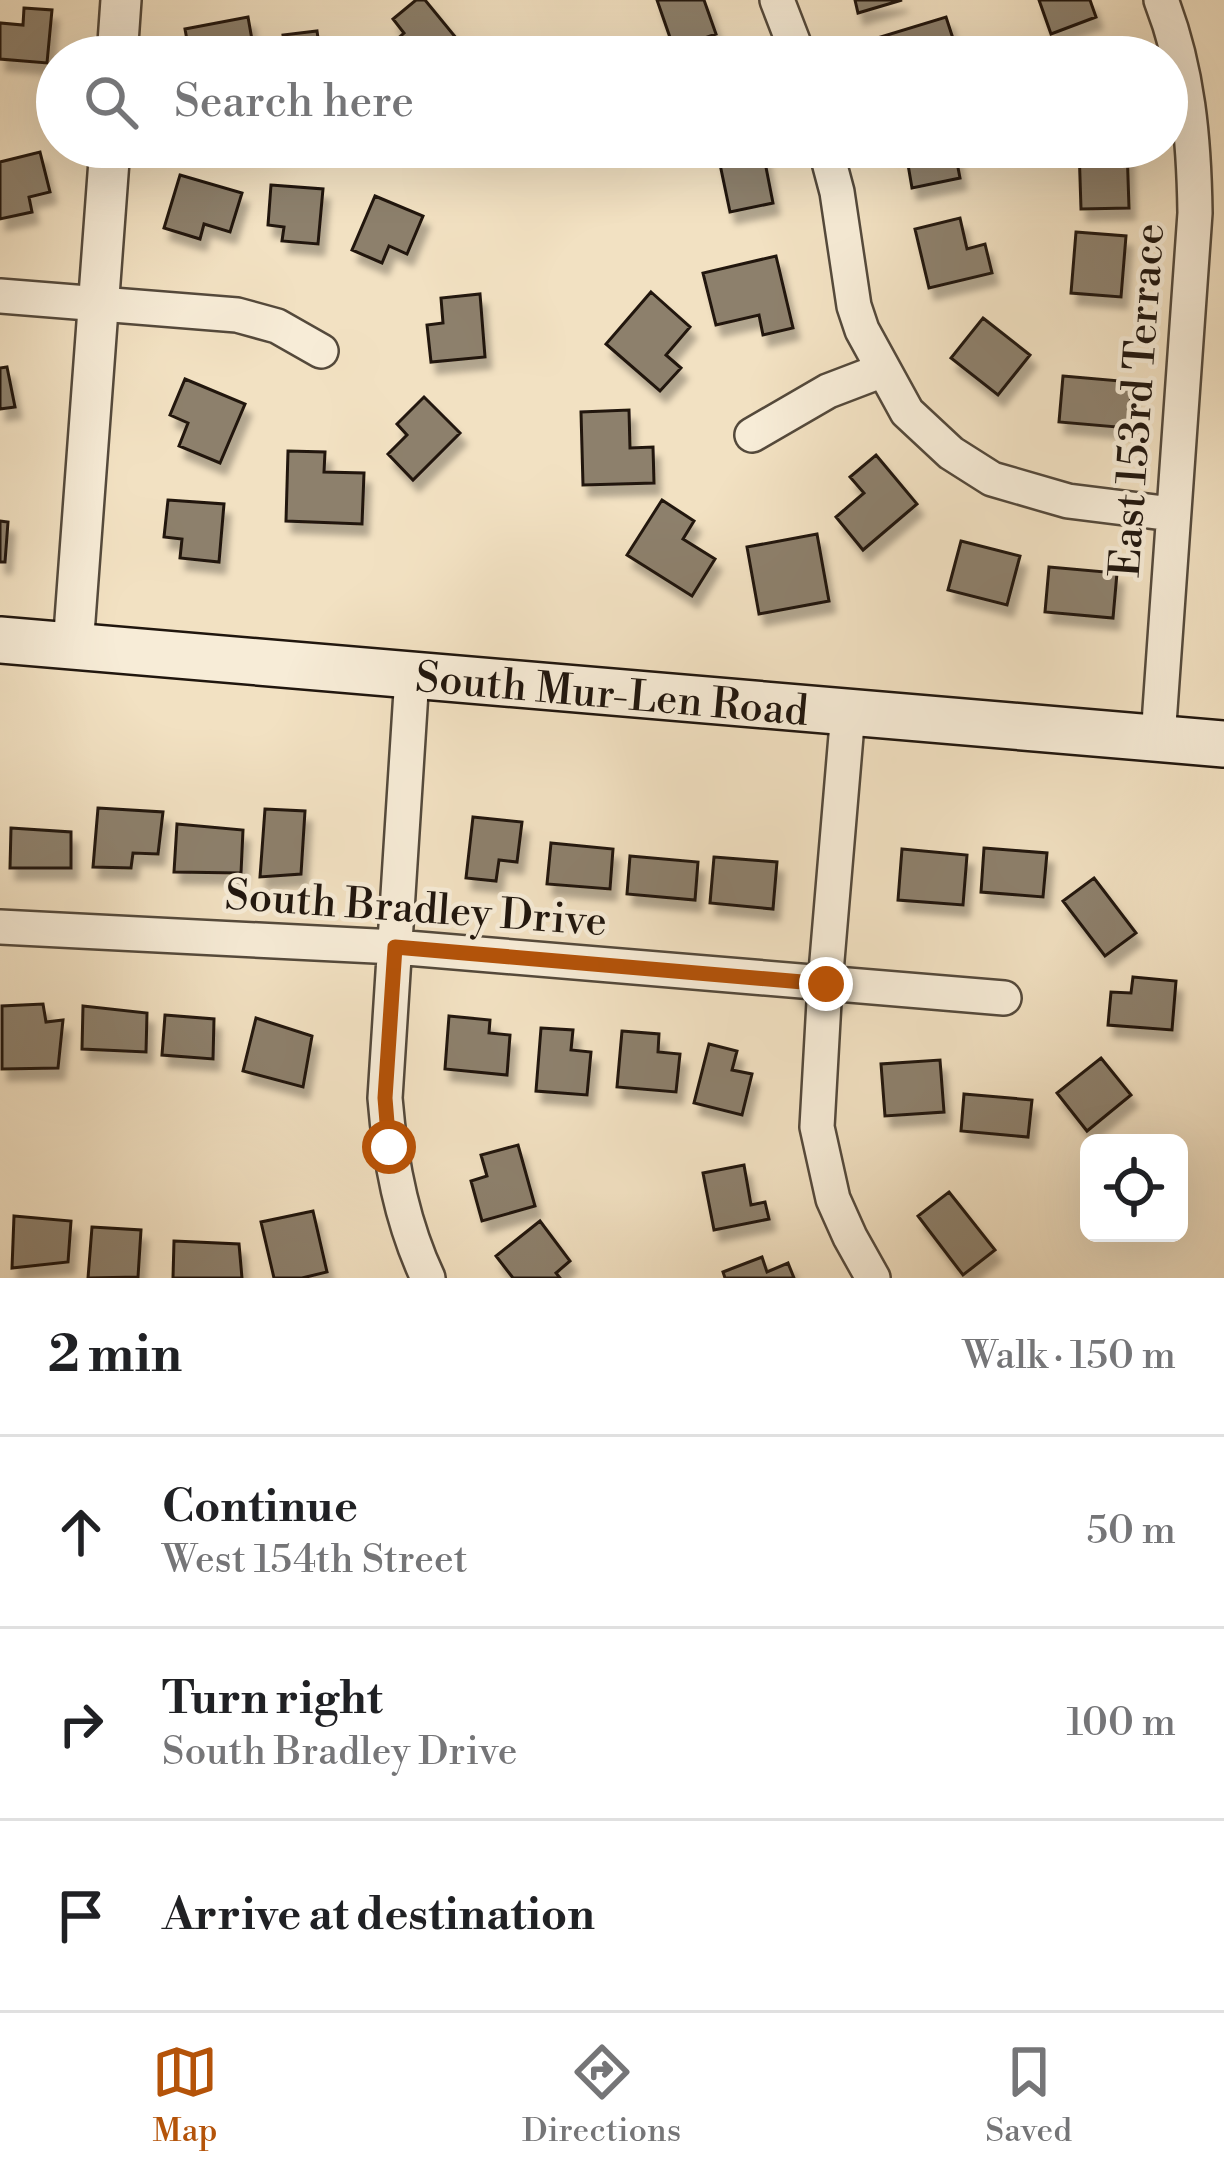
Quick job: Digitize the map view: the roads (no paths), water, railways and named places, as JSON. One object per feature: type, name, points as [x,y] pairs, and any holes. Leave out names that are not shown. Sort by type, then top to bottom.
[{"type":"main road","name":"South Mur-Len Road","points":[[0,640],[1224,744]]},
{"type":"street","points":[[118,36],[121,0]]},
{"type":"street","points":[[777,0],[791,36]]},
{"type":"street","name":"East 153rd Terrace","points":[[1161,0],[1172,36]]},
{"type":"street","name":"East 153rd Terrace","points":[[1158,738],[1195,194],[1188,103]]},
{"type":"street","points":[[73,646],[108,168]]},
{"type":"street","points":[[831,168],[854,306],[862,331],[907,412],[951,453],[992,478],[1068,501],[1172,514]]},
{"type":"street","points":[[0,296],[236,315],[278,326],[321,351]]},
{"type":"street","points":[[752,435],[829,391],[883,370]]},
{"type":"street","points":[[412,676],[385,1098],[402,1210],[428,1278]]},
{"type":"street","points":[[848,712],[817,1127],[833,1199],[873,1278]]},
{"type":"street","name":"South Bradley Drive","points":[[0,927],[395,947],[1004,998]]}]
